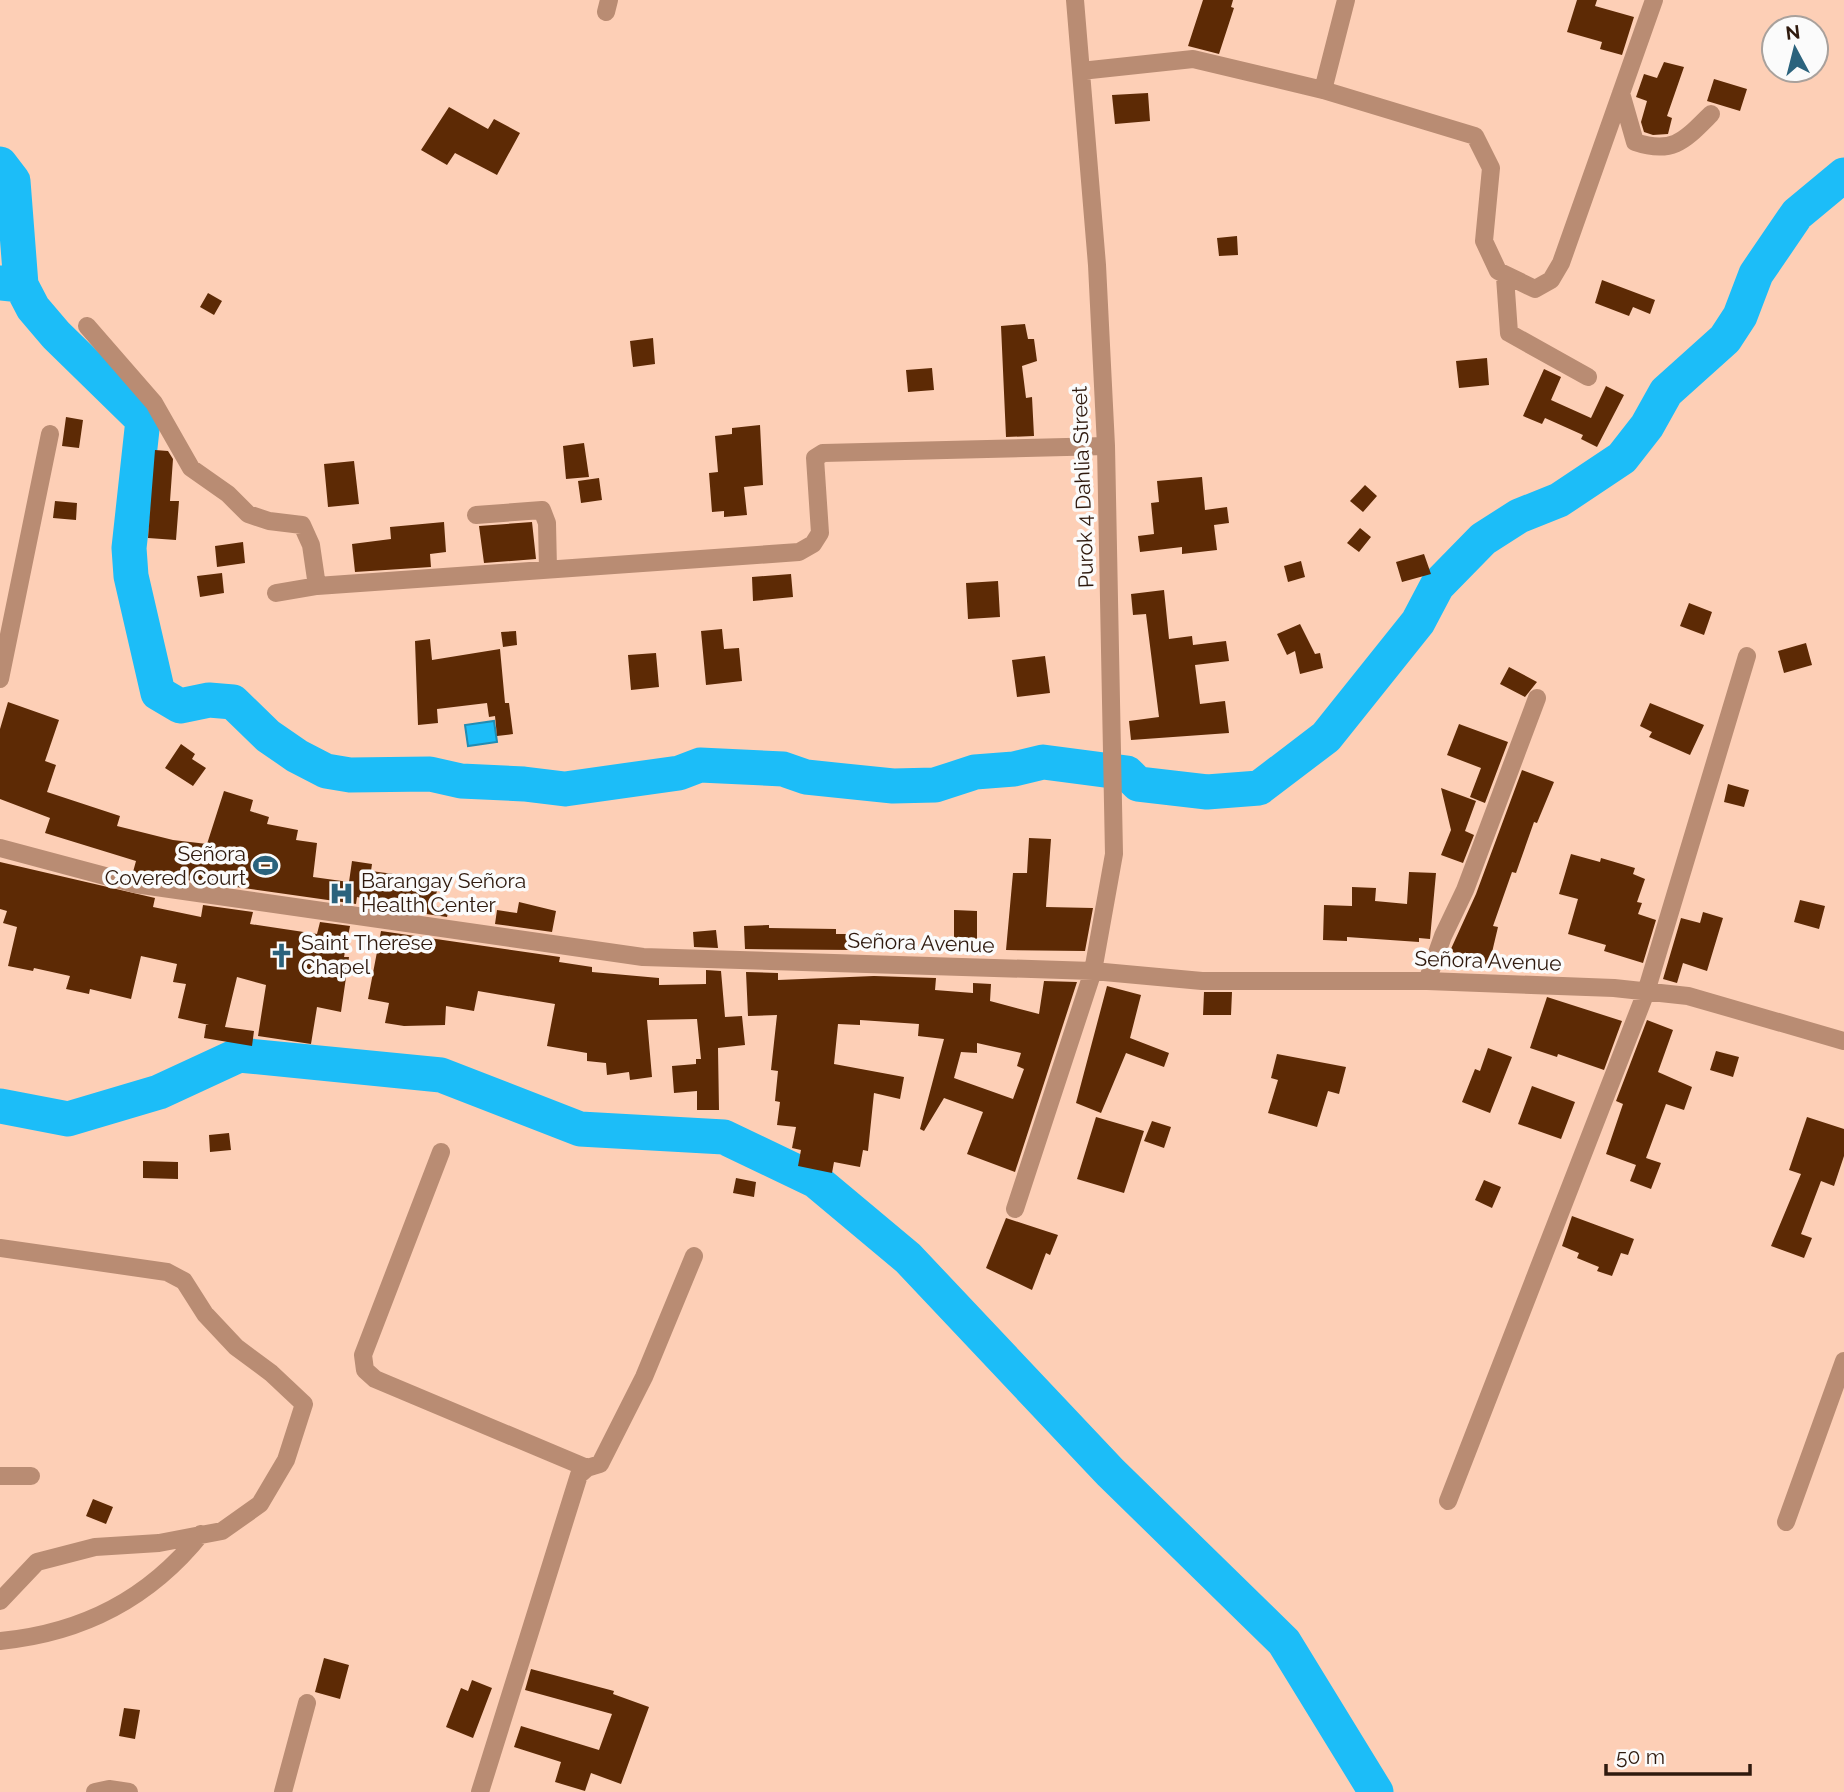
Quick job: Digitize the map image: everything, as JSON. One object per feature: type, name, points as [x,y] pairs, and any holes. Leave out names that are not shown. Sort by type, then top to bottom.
[{"type":"street","name":"Purok 4 Dahlia Street","points":[[1015,1209],[1093,971],[1114,854],[1106,446],[1097,265],[1075,0]]},
{"type":"street","points":[[1323,90],[1346,0]]},
{"type":"street","points":[[1081,71],[1193,59],[1323,90],[1475,136],[1491,168],[1484,241],[1497,271],[1535,289],[1551,280],[1561,263],[1654,0]]},
{"type":"street","points":[[1621,93],[1635,142],[1657,149],[1681,140],[1711,114]]},
{"type":"street","points":[[1505,277],[1509,333],[1588,377]]},
{"type":"street","points":[[87,326],[155,403],[191,468],[228,494],[248,514],[269,521],[302,525],[311,545],[317,586]]},
{"type":"street","points":[[0,679],[50,434]]},
{"type":"street","points":[[276,593],[317,586],[799,552],[813,544],[820,533],[815,458],[823,453],[1106,446]]},
{"type":"street","points":[[476,514],[542,510],[548,523],[548,569]]},
{"type":"street","points":[[1448,1501],[1646,992],[1746,656]]},
{"type":"street","points":[[1427,981],[1443,936],[1465,890],[1536,698]]},
{"type":"street","name":"Señora Avenue","points":[[0,848],[135,884],[643,957],[1093,971],[1202,981],[1427,981],[1614,988],[1688,996],[1844,1041]]},
{"type":"street","points":[[441,1152],[363,1354],[365,1370],[375,1379],[587,1468]]},
{"type":"street","points":[[0,1248],[167,1272],[184,1281],[205,1314],[236,1347],[271,1373],[304,1404],[286,1460],[260,1504],[222,1531],[159,1543],[95,1547],[37,1562],[0,1601]]},
{"type":"street","points":[[480,1792],[579,1475],[587,1468],[600,1464],[644,1377],[694,1256]]},
{"type":"street","points":[[1786,1522],[1844,1361]]},
{"type":"street","points":[[0,1476],[31,1476]]},
{"type":"street","points":[[0,1641],[40,1637],[87,1622],[135,1596],[166,1573],[201,1534]]},
{"type":"street","points":[[284,1792],[307,1703]]},
{"type":"street","points":[[95,1792],[109,1789],[129,1792]]},
{"type":"water","points":[[494,721],[497,742],[468,746],[465,725]]},
{"type":"building","points":[[1203,0],[1233,0],[1231,7],[1234,8],[1219,54],[1188,46]]},
{"type":"building","points":[[1577,0],[1597,0],[1595,6],[1634,17],[1622,55],[1600,49],[1602,42],[1567,32]]},
{"type":"building","points":[[1664,62],[1684,67],[1667,116],[1672,118],[1668,134],[1653,135],[1644,132],[1641,122],[1647,101],[1636,97],[1644,74],[1657,78]]},
{"type":"building","points":[[1714,79],[1747,89],[1740,111],[1707,101]]},
{"type":"building","points":[[1148,93],[1150,121],[1115,124],[1112,95]]},
{"type":"building","points":[[449,107],[488,129],[494,119],[520,133],[497,175],[455,153],[447,165],[421,150]]},
{"type":"building","points":[[1237,236],[1238,255],[1219,256],[1217,238]]},
{"type":"building","points":[[1602,280],[1655,300],[1650,314],[1633,307],[1629,316],[1595,303]]},
{"type":"building","points":[[208,293],[222,301],[214,315],[200,307]]},
{"type":"building","points":[[1025,324],[1028,339],[1034,339],[1037,361],[1022,366],[1026,398],[1032,397],[1034,436],[1006,437],[1001,326]]},
{"type":"building","points":[[653,338],[655,364],[633,367],[630,341]]},
{"type":"building","points":[[1487,358],[1489,385],[1459,388],[1456,361]]},
{"type":"building","points":[[932,368],[934,390],[908,392],[906,370]]},
{"type":"building","points":[[1544,369],[1561,377],[1551,400],[1591,418],[1606,386],[1624,395],[1597,447],[1581,439],[1583,435],[1545,418],[1542,424],[1523,416]]},
{"type":"building","points":[[66,417],[83,420],[79,448],[62,446]]},
{"type":"building","points":[[760,425],[763,485],[744,487],[747,515],[724,517],[724,511],[712,512],[709,473],[718,472],[715,436],[732,434],[732,428]]},
{"type":"building","points":[[584,443],[589,477],[566,479],[563,446]]},
{"type":"building","points":[[155,450],[168,451],[173,459],[170,501],[179,501],[176,540],[148,538]]},
{"type":"building","points":[[354,461],[359,504],[328,507],[324,464]]},
{"type":"building","points":[[1202,477],[1205,510],[1227,507],[1229,523],[1214,525],[1217,550],[1182,554],[1182,547],[1140,552],[1138,536],[1154,534],[1151,503],[1159,502],[1157,481]]},
{"type":"building","points":[[599,478],[602,500],[581,503],[578,481]]},
{"type":"building","points":[[1365,485],[1377,496],[1363,512],[1350,501]]},
{"type":"building","points":[[55,501],[77,503],[76,520],[53,518]]},
{"type":"building","points":[[444,522],[446,552],[430,554],[431,567],[355,572],[352,544],[391,539],[390,527]]},
{"type":"building","points":[[532,522],[536,559],[484,563],[479,526]]},
{"type":"building","points":[[1360,528],[1371,537],[1359,552],[1347,543]]},
{"type":"building","points":[[243,542],[245,563],[217,567],[215,546]]},
{"type":"building","points":[[1424,554],[1431,574],[1402,582],[1396,562]]},
{"type":"building","points":[[1301,561],[1305,577],[1288,582],[1284,566]]},
{"type":"building","points":[[222,573],[224,593],[200,597],[197,576]]},
{"type":"building","points":[[791,574],[793,597],[753,601],[752,577]]},
{"type":"building","points":[[998,581],[1000,617],[968,619],[966,583]]},
{"type":"building","points":[[1164,590],[1169,639],[1192,636],[1193,645],[1226,641],[1229,661],[1195,665],[1200,704],[1225,701],[1229,733],[1131,740],[1129,721],[1159,717],[1146,614],[1133,615],[1131,594]]},
{"type":"building","points":[[1689,603],[1712,612],[1704,635],[1680,626]]},
{"type":"building","points":[[1300,624],[1315,654],[1320,653],[1323,668],[1300,674],[1295,651],[1287,655],[1277,634]]},
{"type":"building","points":[[722,629],[724,649],[739,648],[742,681],[706,685],[701,631]]},
{"type":"building","points":[[516,631],[517,645],[503,647],[501,632]]},
{"type":"building","points":[[430,639],[432,660],[500,649],[505,703],[509,703],[513,734],[497,736],[495,716],[489,717],[487,703],[437,709],[438,723],[418,725],[415,641]]},
{"type":"building","points":[[1806,643],[1812,665],[1784,673],[1778,651]]},
{"type":"building","points":[[656,653],[659,687],[631,690],[628,655]]},
{"type":"building","points":[[1045,656],[1050,693],[1017,697],[1012,660]]},
{"type":"building","points":[[1509,667],[1537,682],[1525,697],[1500,684]]},
{"type":"building","points":[[8,702],[59,720],[45,761],[56,765],[47,792],[120,816],[117,826],[173,840],[207,844],[224,791],[253,800],[250,811],[269,817],[267,824],[298,830],[296,840],[317,843],[313,877],[349,882],[352,861],[372,864],[371,871],[439,880],[434,906],[449,909],[447,917],[385,908],[386,903],[357,897],[356,904],[137,873],[133,872],[136,861],[45,833],[50,818],[0,799],[0,729]]},
{"type":"building","points":[[1650,703],[1704,725],[1690,755],[1649,737],[1652,732],[1640,726]]},
{"type":"building","points":[[1459,724],[1508,742],[1485,803],[1470,797],[1481,768],[1447,755]]},
{"type":"building","points":[[181,744],[195,754],[192,759],[206,768],[193,786],[165,768]]},
{"type":"building","points":[[1522,770],[1554,782],[1537,823],[1534,822],[1516,873],[1512,872],[1493,926],[1498,927],[1489,965],[1450,951],[1476,894]]},
{"type":"building","points":[[1728,784],[1749,790],[1744,807],[1724,802]]},
{"type":"building","points":[[1441,788],[1476,801],[1465,831],[1474,835],[1463,863],[1441,855],[1451,830]]},
{"type":"building","points":[[1029,838],[1051,839],[1046,907],[1093,908],[1085,951],[1006,950],[1013,873],[1027,873]]},
{"type":"building","points":[[1571,854],[1600,862],[1601,858],[1635,868],[1633,874],[1645,879],[1637,902],[1642,903],[1638,914],[1656,920],[1643,963],[1604,951],[1606,945],[1568,934],[1578,899],[1559,894]]},
{"type":"building","points":[[0,862],[155,898],[153,907],[201,917],[203,905],[253,912],[250,924],[317,934],[320,922],[350,926],[344,957],[349,957],[341,1012],[317,1007],[311,1044],[258,1036],[266,985],[237,977],[225,1027],[254,1031],[252,1046],[204,1038],[206,1025],[209,1025],[178,1018],[186,984],[173,982],[177,964],[141,956],[131,999],[90,989],[89,994],[66,989],[70,976],[34,968],[33,971],[8,966],[17,927],[3,923],[7,911],[0,909]]},
{"type":"building","points":[[1409,872],[1436,873],[1430,939],[1419,938],[1419,942],[1347,937],[1347,941],[1323,940],[1324,905],[1352,906],[1352,887],[1376,888],[1375,901],[1407,904]]},
{"type":"building","points":[[1800,900],[1825,906],[1819,929],[1794,922]]},
{"type":"building","points":[[519,902],[556,911],[552,932],[495,924],[497,910],[517,913]]},
{"type":"building","points":[[954,910],[977,911],[977,939],[954,939]]},
{"type":"building","points":[[1703,912],[1723,918],[1707,971],[1683,963],[1677,983],[1663,979],[1681,918],[1700,923]]},
{"type":"building","points":[[769,925],[769,928],[836,929],[836,934],[856,934],[856,950],[745,949],[744,926]]},
{"type":"building","points":[[716,930],[718,948],[694,947],[693,932]]},
{"type":"building","points":[[381,931],[560,957],[559,962],[592,967],[592,972],[659,978],[659,985],[706,984],[706,970],[721,971],[725,1017],[742,1016],[745,1045],[718,1048],[719,1110],[697,1110],[697,1091],[674,1093],[672,1066],[696,1064],[696,1059],[701,1059],[697,1019],[647,1020],[652,1077],[630,1080],[629,1072],[607,1075],[606,1063],[587,1061],[587,1053],[547,1046],[555,1004],[478,991],[474,1011],[446,1006],[445,1025],[404,1026],[385,1023],[389,1003],[368,999]]},
{"type":"building","points":[[746,972],[778,973],[778,980],[874,976],[936,978],[935,990],[973,993],[973,983],[991,984],[990,1001],[1039,1014],[1044,981],[1077,982],[1015,1172],[967,1154],[983,1112],[944,1098],[924,1131],[920,1129],[944,1039],[918,1036],[919,1024],[860,1020],[860,1025],[838,1024],[834,1064],[904,1077],[900,1099],[874,1093],[868,1151],[863,1150],[860,1167],[834,1162],[832,1173],[798,1166],[801,1150],[792,1148],[796,1127],[777,1125],[780,1102],[775,1101],[778,1071],[771,1070],[777,1015],[748,1016]],"holes":[[[977,1043],[1021,1053],[1017,1066],[1024,1069],[1013,1099],[954,1078],[961,1052],[977,1053]]]},
{"type":"building","points":[[1107,986],[1141,995],[1130,1038],[1169,1053],[1164,1067],[1126,1053],[1101,1113],[1076,1103]]},
{"type":"building","points":[[1204,992],[1232,992],[1231,1015],[1203,1015]]},
{"type":"building","points":[[1547,997],[1622,1021],[1604,1070],[1558,1054],[1557,1057],[1530,1048]]},
{"type":"building","points":[[1647,1020],[1673,1030],[1658,1072],[1692,1087],[1684,1110],[1666,1104],[1646,1158],[1661,1163],[1651,1189],[1630,1181],[1636,1165],[1606,1154],[1623,1104],[1616,1101]]},
{"type":"building","points":[[1488,1048],[1512,1057],[1490,1113],[1462,1102],[1475,1069],[1480,1071]]},
{"type":"building","points":[[1716,1051],[1739,1057],[1733,1077],[1710,1070]]},
{"type":"building","points":[[1277,1054],[1346,1067],[1339,1094],[1328,1091],[1317,1127],[1268,1113],[1278,1080],[1271,1078]]},
{"type":"building","points":[[1532,1086],[1575,1102],[1561,1139],[1518,1124]]},
{"type":"building","points":[[1096,1117],[1144,1131],[1124,1193],[1077,1179]]},
{"type":"building","points":[[1807,1117],[1844,1129],[1844,1156],[1834,1186],[1821,1181],[1801,1234],[1812,1238],[1804,1258],[1771,1246],[1801,1174],[1789,1170]]},
{"type":"building","points":[[1152,1121],[1171,1127],[1164,1148],[1144,1141]]},
{"type":"building","points":[[229,1133],[231,1150],[210,1152],[209,1135]]},
{"type":"building","points":[[143,1161],[178,1162],[178,1179],[143,1178]]},
{"type":"building","points":[[736,1178],[756,1182],[754,1197],[733,1193]]},
{"type":"building","points":[[1484,1180],[1501,1187],[1492,1208],[1475,1200]]},
{"type":"building","points":[[1572,1216],[1634,1239],[1628,1255],[1621,1253],[1612,1276],[1597,1271],[1599,1267],[1577,1258],[1579,1253],[1562,1246]]},
{"type":"building","points":[[1006,1218],[1058,1235],[1050,1255],[1046,1253],[1032,1290],[986,1268]]},
{"type":"building","points":[[93,1499],[113,1507],[106,1524],[86,1516]]},
{"type":"building","points":[[324,1658],[349,1665],[340,1699],[315,1692]]},
{"type":"building","points":[[531,1669],[614,1691],[613,1694],[649,1707],[621,1784],[591,1773],[585,1791],[555,1782],[561,1762],[514,1747],[521,1726],[599,1750],[612,1714],[525,1690]]},
{"type":"building","points":[[472,1680],[492,1688],[473,1738],[446,1727],[461,1688],[468,1691]]},
{"type":"building","points":[[124,1708],[140,1710],[135,1739],[119,1736]]},
{"type":"waterway","points":[[0,164],[13,181],[21,285]]},
{"type":"waterway","points":[[0,283],[21,285],[33,308],[56,335],[143,420],[129,548],[131,576],[158,693],[180,706],[209,700],[233,702],[268,736],[297,756],[326,771],[350,775],[430,774],[461,781],[565,789],[679,773],[700,765],[783,769],[806,777],[893,786],[935,785],[975,772],[1014,769],[1043,762],[1127,773],[1138,784],[1207,792],[1259,788],[1326,737],[1418,622],[1437,586],[1483,539],[1519,516],[1559,500],[1622,458],[1647,426],[1666,392],[1725,339],[1740,316],[1756,274],[1797,214],[1844,175]]},
{"type":"waterway","points":[[0,1106],[68,1119],[159,1092],[239,1055],[441,1075],[580,1129],[724,1137],[816,1181],[908,1258],[1110,1472],[1284,1642],[1376,1792]]},
{"type":"place","name":"Señora Covered Court","points":[[266,866]]},
{"type":"place","name":"Barangay Señora Health Center","points":[[341,893]]},
{"type":"place","name":"Saint Therese Chapel","points":[[281,955]]}]
